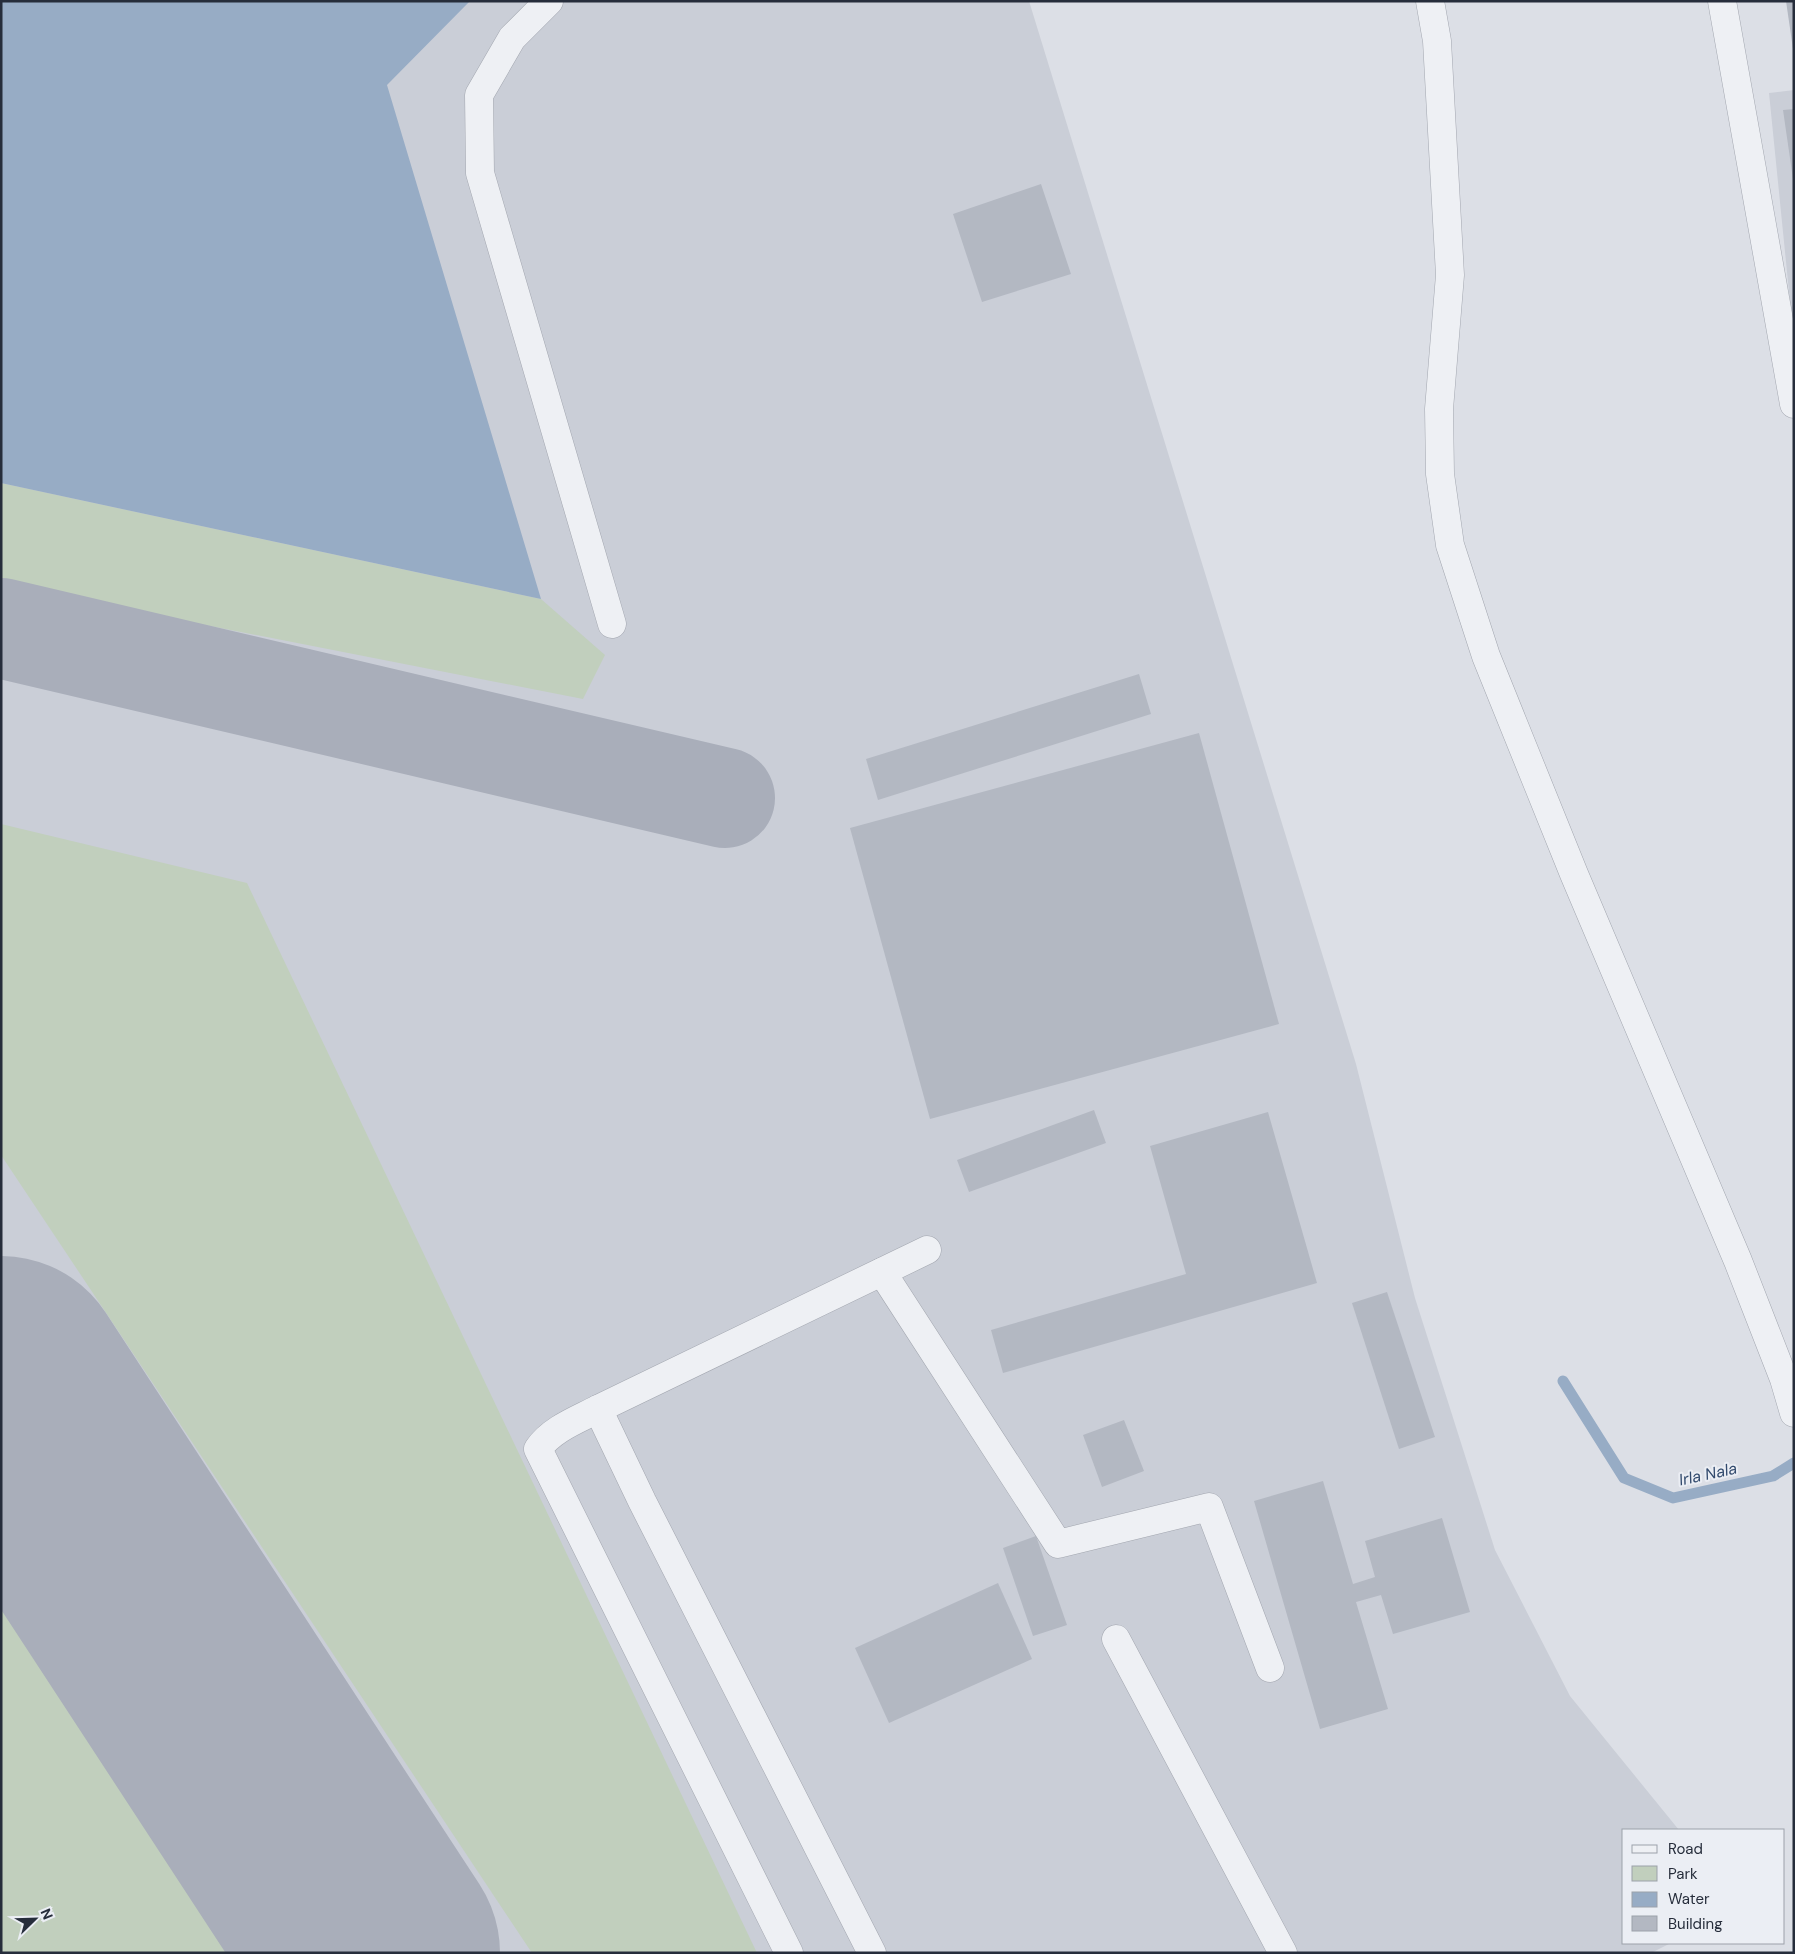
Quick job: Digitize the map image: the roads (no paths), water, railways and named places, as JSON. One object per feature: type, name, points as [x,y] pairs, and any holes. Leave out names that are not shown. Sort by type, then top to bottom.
[{"type":"street","points":[[549,1],[512,38],[479,95],[480,173],[612,624]]},
{"type":"street","points":[[1430,1],[1437,41],[1450,274],[1439,409],[1440,474],[1450,545],[1486,656],[1574,874],[1738,1261],[1784,1379],[1794,1414]]},
{"type":"street","points":[[1722,1],[1794,404]]},
{"type":"street","points":[[789,1953],[538,1449],[544,1441],[559,1429],[598,1409],[927,1250]]},
{"type":"street","points":[[882,1272],[1058,1544],[1209,1507],[1270,1668]]},
{"type":"street","points":[[598,1409],[642,1501],[872,1953]]},
{"type":"street","points":[[1116,1640],[1283,1953]]},
{"type":"water","points":[[1,1],[470,1],[387,85],[541,599],[1,483]]},
{"type":"waterway","name":"Irla Nala","points":[[1563,1381],[1624,1478],[1673,1498],[1773,1476],[1794,1463]]}]
